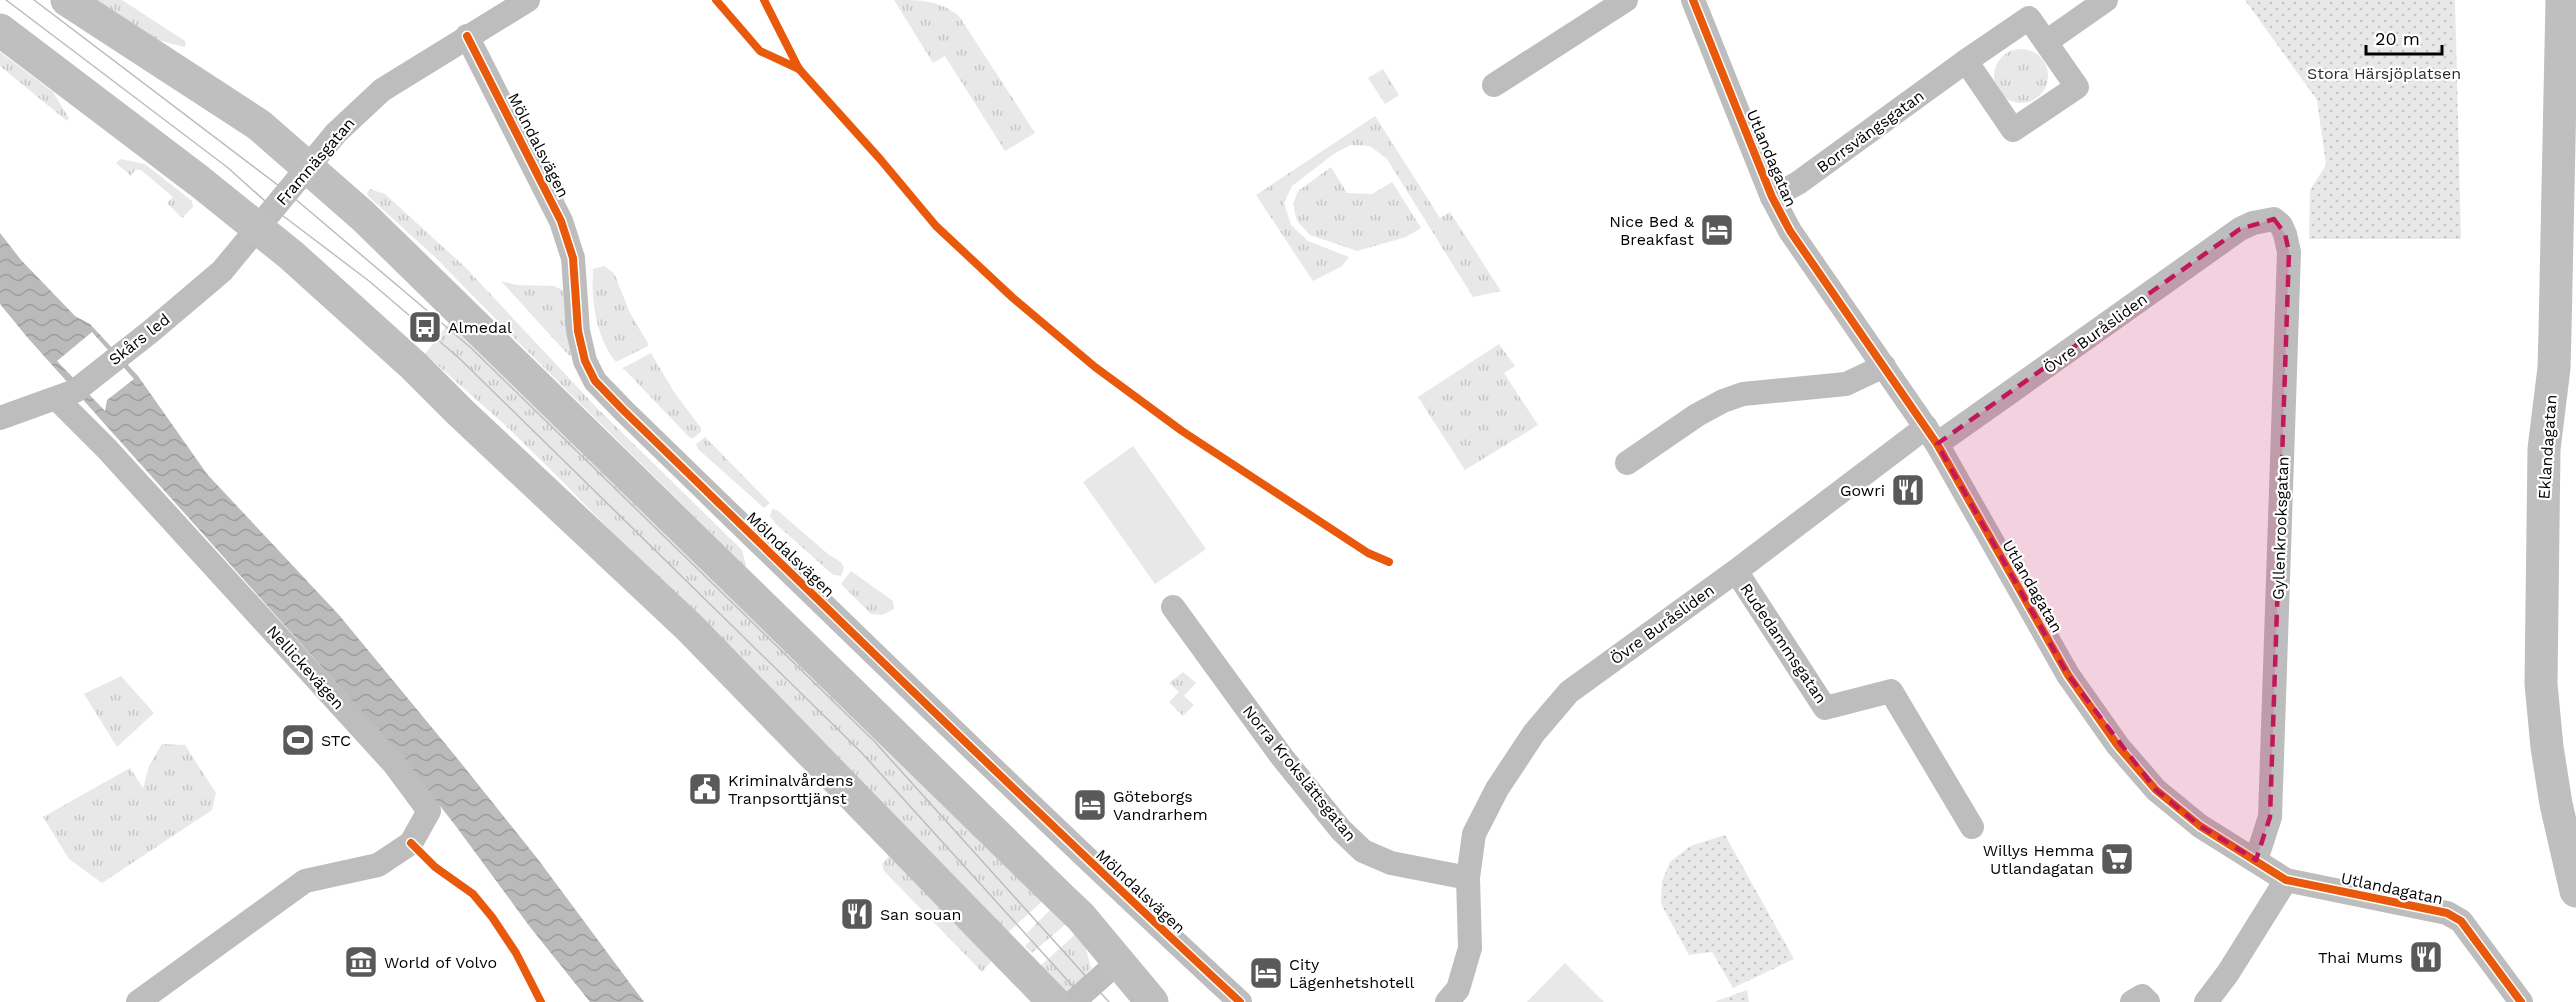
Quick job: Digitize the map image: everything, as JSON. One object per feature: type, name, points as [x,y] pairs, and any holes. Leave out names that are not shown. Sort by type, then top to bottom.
[{"type":"main road","points":[[67,0],[259,125],[363,216],[1081,917],[1146,1000]]},
{"type":"main road","name":"Eklandagatan","points":[[2562,0],[2566,283],[2544,449],[2541,684],[2547,747],[2556,804],[2576,891]]},
{"type":"main road","points":[[0,30],[199,181],[303,265],[414,366],[690,628],[1054,1002]]},
{"type":"street","name":"Framnäsgatan","points":[[257,230],[336,132],[382,90],[528,0]]},
{"type":"street","points":[[1494,85],[1626,0]]},
{"type":"street","name":"Utlandagatan","points":[[1693,0],[1772,198],[1790,231],[1931,435],[2068,675],[2118,746],[2156,790],[2200,826],[2286,880],[2447,913],[2461,921],[2521,1002]]},
{"type":"street","points":[[2046,42],[2106,0]]},
{"type":"street","name":"Borrsvängsgatan","points":[[1772,198],[1798,183],[1966,61],[2030,18],[2077,87],[2013,130],[1966,61]]},
{"type":"street","name":"Mölndalsvägen","points":[[467,36],[561,220],[573,258],[578,331],[585,361],[596,381],[897,677],[1090,863],[1240,1002]]},
{"type":"street","name":"Gyllenkrooksgatan","points":[[2253,223],[2274,219],[2281,225],[2289,252],[2270,817],[2256,860]]},
{"type":"street","name":"Övre Buråsliden","points":[[1447,1002],[1458,989],[1470,948],[1468,878],[1474,834],[1497,789],[1534,733],[1569,692],[1736,570],[1931,435],[2240,229],[2253,223]]},
{"type":"street","name":"Skårs led","points":[[0,418],[66,395],[213,279],[257,230]]},
{"type":"street","points":[[1627,463],[1697,415],[1723,401],[1743,394],[1846,384],[1884,366]]},
{"type":"street","name":"Nellickevägen","points":[[66,395],[107,449],[395,765],[429,811],[411,843],[378,865],[305,881],[138,1002]]},
{"type":"street","name":"Rudedammsgatan","points":[[1736,570],[1826,708],[1892,691],[1972,827]]},
{"type":"street","name":"Norra Krokslättsgatan","points":[[1173,607],[1282,757],[1341,830],[1363,851],[1391,863],[1468,878]]},
{"type":"street","points":[[2206,1002],[2228,973],[2286,880]]},
{"type":"street","points":[[1073,1002],[1117,963]]},
{"type":"street","points":[[2132,1002],[2142,996],[2148,1002]]},
{"type":"highlighted area","points":[[2274,219],[2285,234],[2289,252],[2270,817],[2256,860],[2200,826],[2156,790],[2068,675],[1937,444],[2240,229]]},
{"type":"green space","points":[[94,0],[122,0],[185,41],[186,45],[184,47],[158,40]]},
{"type":"green space","points":[[894,0],[936,4],[959,16],[1035,133],[1005,151],[945,56],[933,63]]},
{"type":"green space","name":"Stora Härsjöplatsen","points":[[2245,0],[2455,0],[2461,239],[2309,239],[2310,190],[2326,165],[2317,100]]},
{"type":"green space","points":[[2016,49],[2026,49],[2036,53],[2044,61],[2048,76],[2044,91],[2036,99],[2026,103],[2016,103],[2006,99],[1998,91],[1994,81],[1994,71],[1998,61],[2006,53]]},
{"type":"green space","points":[[0,52],[53,92],[69,118],[67,121],[0,66]]},
{"type":"green space","points":[[1383,69],[1399,95],[1385,104],[1368,78]]},
{"type":"green space","points":[[1375,116],[1440,218],[1450,212],[1501,291],[1473,297],[1387,159],[1370,146],[1351,145],[1335,153],[1292,186],[1284,203],[1291,225],[1308,241],[1349,257],[1342,266],[1313,281],[1256,195]]},
{"type":"green space","points":[[121,159],[145,164],[192,201],[193,207],[182,218],[167,203],[173,197],[141,170],[135,170],[131,176],[116,163]]},
{"type":"green space","points":[[1331,167],[1347,193],[1372,194],[1392,182],[1421,228],[1406,237],[1357,251],[1310,235],[1297,221],[1293,204],[1298,191]]},
{"type":"green space","points":[[370,189],[385,194],[466,268],[597,408],[742,550],[746,567],[435,257],[369,197],[367,193]]},
{"type":"green space","points":[[604,266],[614,273],[630,313],[648,343],[648,346],[616,362],[599,330],[594,306],[593,269]]},
{"type":"green space","points":[[501,281],[517,285],[554,286],[565,291],[574,356],[570,356],[561,347]]},
{"type":"green space","points":[[452,319],[1045,899],[1005,935],[557,476],[505,425],[425,354]]},
{"type":"green space","points":[[1499,344],[1515,366],[1504,373],[1538,425],[1465,470],[1418,397]]},
{"type":"green space","points":[[651,353],[674,392],[701,428],[701,432],[693,438],[690,438],[623,368]]},
{"type":"green space","points":[[705,437],[770,503],[764,508],[698,449],[696,444]]},
{"type":"green space","points":[[1133,446],[1206,549],[1155,584],[1083,482]]},
{"type":"green space","points":[[772,509],[777,510],[829,555],[841,562],[844,568],[841,576],[832,574],[776,524],[770,516]]},
{"type":"green space","points":[[851,571],[893,601],[894,609],[882,615],[871,614],[841,584]]},
{"type":"green space","points":[[1183,672],[1196,683],[1184,696],[1194,705],[1183,716],[1169,702],[1179,692],[1169,683]]},
{"type":"green space","points":[[121,676],[154,713],[117,747],[84,694]]},
{"type":"green space","points":[[162,744],[185,745],[216,793],[212,810],[102,883],[69,859],[43,817],[130,768],[143,788],[149,766]]},
{"type":"green space","points":[[1725,835],[1794,959],[1733,988],[1712,952],[1689,955],[1661,904],[1662,881],[1670,862],[1690,846]]},
{"type":"green space","points":[[889,856],[994,958],[982,972],[884,871],[882,864]]},
{"type":"green space","points":[[1053,907],[1067,923],[1032,953],[1025,946],[1032,939],[1027,933]]},
{"type":"green space","points":[[1078,932],[1084,941],[1091,968],[1068,994],[1038,968]]},
{"type":"green space","points":[[1565,963],[1604,1002],[1527,1002]]},
{"type":"green space","points":[[1747,990],[1749,1002],[1714,1002]]},
{"type":"water","points":[[0,233],[21,260],[75,316],[90,324],[138,376],[207,474],[339,615],[537,858],[644,1002],[590,1002],[396,750],[27,337],[0,304]]},
{"type":"pier","points":[[92,332],[134,379],[107,400],[105,411],[57,361]]},
{"type":"tram line","points":[[6,0],[227,167],[274,209],[369,281],[459,358],[861,752],[1087,1002]]},
{"type":"tram line","points":[[34,0],[287,192],[470,347],[874,741],[1109,1002]]},
{"type":"cycle path","points":[[716,0],[760,51],[799,69]]},
{"type":"cycle path","points":[[764,0],[799,69],[880,159],[936,226],[1013,298],[1095,367],[1182,431],[1368,553],[1389,562]]},
{"type":"cycle path","points":[[1693,0],[1772,197],[1790,231],[1937,444],[2068,675],[2118,746],[2156,790],[2200,826],[2286,880],[2447,913],[2461,921],[2521,1002]]},
{"type":"cycle path","points":[[467,36],[561,221],[573,258],[578,331],[585,361],[595,381],[930,708],[1240,1002]]},
{"type":"cycle path","points":[[411,843],[435,867],[473,894],[492,917],[516,953],[541,1002]]},
{"type":"place","name":"Nice Bed & Breakfast","points":[[1717,230]]},
{"type":"place","name":"Almedal","points":[[425,327]]},
{"type":"place","name":"Gowri","points":[[1908,490]]},
{"type":"place","name":"STC","points":[[298,740]]},
{"type":"place","name":"Kriminalvårdens Tranpsorttjänst","points":[[705,789]]},
{"type":"place","name":"Göteborgs Vandrarhem","points":[[1090,805]]},
{"type":"place","name":"Willys Hemma Utlandagatan","points":[[2117,859]]},
{"type":"place","name":"San souan","points":[[857,914]]},
{"type":"place","name":"Thai Mums","points":[[2426,957]]},
{"type":"place","name":"World of Volvo","points":[[361,962]]},
{"type":"place","name":"City Lägenhetshotell","points":[[1266,973]]}]
